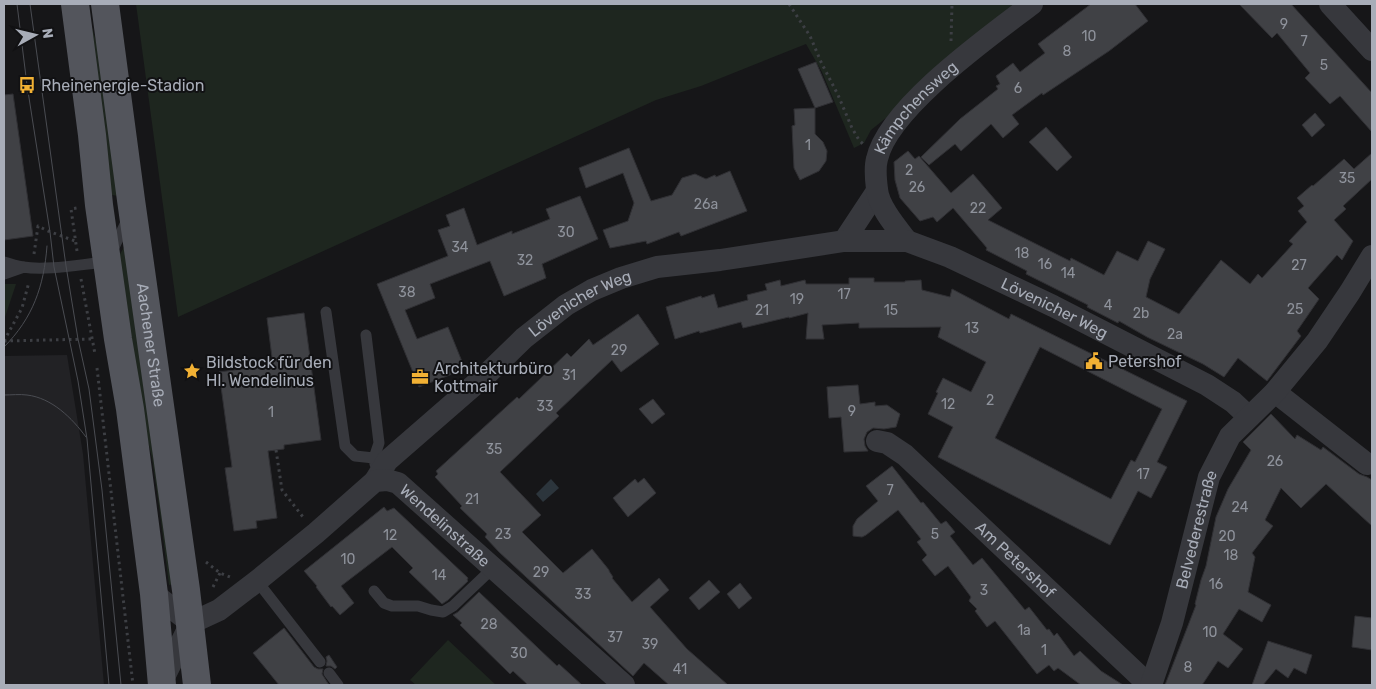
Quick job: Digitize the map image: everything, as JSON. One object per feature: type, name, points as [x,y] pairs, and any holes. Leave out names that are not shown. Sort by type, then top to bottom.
[{"type":"main road","name":"Aachener Straße","points":[[75,4],[107,262],[130,408],[154,594],[162,683]]},
{"type":"main road","name":"Aachener Straße","points":[[105,4],[191,623],[197,685]]},
{"type":"street","name":"Kämpchensweg","points":[[907,242],[887,214],[876,191],[877,159],[885,140],[901,115],[955,64],[1032,4]]},
{"type":"street","points":[[1330,4],[1372,50]]},
{"type":"street","points":[[844,241],[876,191]]},
{"type":"street","name":"Lövenicher Weg","points":[[375,481],[387,462],[524,338],[566,305],[592,290],[621,278],[657,267],[720,260],[844,241],[907,242],[950,257],[1045,302],[1207,385],[1233,402],[1249,417]]},
{"type":"street","name":"Belvederestraße","points":[[1150,685],[1172,623],[1209,477],[1230,436],[1275,392],[1317,341],[1372,256]]},
{"type":"street","points":[[1275,392],[1368,464]]},
{"type":"street","name":"Am Petershof","points":[[877,441],[887,443],[905,455],[1150,685]]},
{"type":"street","name":"Wendelinstraße","points":[[191,623],[218,610],[257,581],[316,533],[375,481],[387,480],[398,483],[624,685]]},
{"type":"street","points":[[154,594],[191,623],[162,683]]},
{"type":"lane","points":[[4,274],[24,268],[107,262],[132,209]]},
{"type":"lane","points":[[4,262],[24,268]]},
{"type":"lane","points":[[326,312],[344,446],[354,456],[374,458]]},
{"type":"lane","points":[[366,336],[379,443],[374,458],[375,481]]},
{"type":"lane","points":[[374,591],[384,603],[392,606],[418,606],[443,612],[453,606],[492,568]]},
{"type":"lane","points":[[257,581],[320,662]]},
{"type":"lane","points":[[329,673],[338,685]]},
{"type":"path","points":[[789,4],[810,36],[858,140],[877,159]]},
{"type":"path","points":[[952,4],[951,46],[955,64]]},
{"type":"path","points":[[4,341],[92,339],[95,356]]},
{"type":"path","points":[[97,364],[133,685]]},
{"type":"path","points":[[276,450],[282,490],[303,518]]},
{"type":"path","points":[[204,560],[220,573],[236,580],[257,581]]},
{"type":"shaded area","points":[[136,4],[1028,4],[871,130],[864,143],[854,148],[822,72],[806,44],[701,86],[656,100],[178,317]]},
{"type":"shaded area","points":[[91,24],[105,72],[119,196],[109,193]]},
{"type":"shaded area","points":[[125,246],[174,584],[169,585],[152,458],[144,425],[118,257]]},
{"type":"shaded area","points":[[4,284],[16,284],[4,320]]},
{"type":"shaded area","points":[[67,355],[83,454],[104,685],[4,685],[4,356]]},
{"type":"shaded area","points":[[551,479],[559,488],[543,502],[536,494]]},
{"type":"shaded area","points":[[448,640],[496,685],[416,685],[410,680]]},
{"type":"building","points":[[1091,4],[1135,4],[1148,21],[1109,51],[1043,95],[1042,93],[1012,115],[1019,124],[1003,138],[991,124],[961,151],[955,144],[929,165],[921,157],[960,119],[998,89],[996,86],[1000,84],[996,76],[1013,63],[1020,72],[1045,53],[1038,44]]},
{"type":"building","points":[[1239,4],[1291,4],[1372,93],[1372,132],[1340,96],[1330,104],[1305,78],[1310,73],[1277,33],[1272,38]]},
{"type":"building","points":[[816,62],[833,102],[815,108],[798,69]]},
{"type":"building","points":[[13,94],[33,236],[4,240],[4,95]]},
{"type":"building","points":[[815,108],[815,134],[823,142],[827,151],[826,161],[819,171],[800,180],[794,168],[792,126],[795,125],[794,109]]},
{"type":"building","points":[[1315,113],[1325,125],[1312,137],[1302,125]]},
{"type":"building","points":[[1046,127],[1072,157],[1057,171],[1029,142]]},
{"type":"building","points":[[629,148],[651,201],[672,195],[682,178],[695,174],[706,179],[730,171],[747,211],[681,236],[679,232],[647,244],[646,241],[610,248],[603,230],[628,221],[634,203],[623,173],[586,188],[579,168]]},
{"type":"building","points":[[908,151],[915,159],[919,156],[951,193],[973,174],[1002,208],[988,220],[1070,261],[1071,258],[1104,275],[1117,251],[1138,261],[1148,241],[1165,249],[1150,279],[1146,297],[1179,314],[1221,260],[1250,284],[1258,274],[1262,278],[1293,244],[1289,241],[1307,222],[1298,211],[1304,206],[1297,198],[1344,159],[1354,169],[1372,153],[1372,179],[1343,206],[1346,209],[1334,220],[1353,241],[1342,260],[1337,255],[1308,288],[1319,299],[1297,331],[1301,336],[1267,381],[1238,358],[1224,377],[1203,364],[1119,321],[1118,323],[1087,307],[1088,305],[1026,274],[1027,271],[986,250],[987,248],[953,208],[937,222],[933,217],[920,221],[900,198],[895,180],[894,162]]},
{"type":"building","points":[[580,196],[598,239],[542,264],[546,278],[504,296],[490,261],[430,284],[435,298],[405,310],[417,339],[448,327],[465,369],[419,387],[377,284],[448,256],[438,230],[450,226],[446,215],[464,208],[477,245],[550,219],[546,209]]},
{"type":"building","points":[[849,278],[874,278],[874,282],[921,280],[922,290],[950,297],[952,289],[1009,319],[1011,314],[1187,401],[1157,462],[1167,467],[1151,498],[1138,491],[1110,545],[938,457],[953,427],[928,414],[943,378],[971,392],[986,362],[938,337],[941,327],[859,328],[859,323],[822,325],[824,339],[806,339],[808,313],[743,328],[741,322],[700,333],[699,331],[675,339],[666,307],[714,294],[718,308],[748,300],[747,295],[767,290],[765,284],[780,280],[781,286],[805,280],[806,284],[849,284]],"holes":[[[1040,347],[1162,409],[1135,462],[1131,460],[1111,499],[995,438]]]},
{"type":"building","points":[[304,313],[321,440],[284,445],[284,449],[268,451],[277,518],[256,521],[257,528],[234,531],[225,468],[232,467],[219,372],[273,365],[267,318]]},
{"type":"building","points":[[638,314],[659,344],[621,372],[612,360],[556,413],[559,416],[500,472],[541,515],[522,532],[563,573],[592,549],[609,570],[612,578],[632,602],[659,578],[669,590],[650,607],[687,649],[728,685],[669,685],[644,663],[633,676],[499,552],[485,537],[487,534],[460,508],[462,506],[435,477],[438,474],[436,471],[517,397],[519,399],[567,353],[571,357],[589,339],[593,345]]},
{"type":"building","points":[[858,385],[860,404],[875,402],[875,406],[887,405],[900,414],[896,427],[873,428],[867,432],[864,439],[868,451],[844,452],[841,417],[829,418],[827,387]]},
{"type":"building","points":[[653,399],[665,414],[652,424],[639,409]]},
{"type":"building","points":[[1271,414],[1295,439],[1297,435],[1321,450],[1323,447],[1359,474],[1372,480],[1372,526],[1326,484],[1301,508],[1281,488],[1265,520],[1273,526],[1252,553],[1255,557],[1248,592],[1271,605],[1262,622],[1239,609],[1223,634],[1243,649],[1228,668],[1218,661],[1202,685],[1165,685],[1196,605],[1216,517],[1228,489],[1251,450],[1243,442]]},
{"type":"building","points":[[892,466],[921,503],[923,502],[941,524],[946,521],[955,532],[950,536],[973,565],[982,558],[1025,610],[1029,607],[1047,630],[1049,629],[1054,636],[1057,633],[1074,656],[1080,651],[1101,671],[1123,685],[1081,685],[1058,668],[1054,671],[1049,665],[1037,674],[995,621],[987,627],[975,611],[977,609],[969,601],[971,597],[948,566],[935,576],[922,560],[927,555],[917,542],[921,539],[898,510],[866,535],[862,537],[853,536],[853,526],[857,519],[878,501],[866,486]]},
{"type":"building","points":[[644,478],[656,493],[628,517],[613,498],[635,479],[638,483]]},
{"type":"building","points":[[384,507],[387,511],[394,508],[468,578],[468,581],[442,604],[409,572],[413,568],[392,547],[341,586],[354,603],[340,615],[331,607],[304,571]]},
{"type":"building","points":[[709,580],[720,592],[699,610],[689,598]]},
{"type":"building","points":[[740,583],[752,598],[739,609],[727,594]]},
{"type":"building","points":[[479,592],[557,666],[559,664],[582,685],[528,685],[513,671],[510,674],[460,625],[462,623],[453,615]]},
{"type":"building","points":[[1355,616],[1372,618],[1372,650],[1352,647]]},
{"type":"building","points":[[284,628],[314,667],[323,669],[322,674],[329,685],[279,685],[253,653]]},
{"type":"building","points":[[1268,641],[1312,655],[1306,674],[1294,668],[1288,678],[1276,669],[1263,685],[1252,685]]},
{"type":"building","points":[[329,655],[337,667],[335,669],[331,666],[326,666],[326,657]]},
{"type":"tram line","points":[[17,4],[54,267],[78,381],[87,439],[109,685]]},
{"type":"tram line","points":[[30,4],[66,266],[78,339],[89,389],[102,490],[121,685]]},
{"type":"tram line","points":[[4,347],[23,325],[30,313],[40,288],[47,246]]},
{"type":"tram line","points":[[4,395],[27,395],[45,400],[68,416],[86,437]]},
{"type":"place","name":"Rheinenergie-Stadion","points":[[27,85]]},
{"type":"place","name":"Petershof","points":[[1094,361]]},
{"type":"place","name":"Bildstock für den Hl. Wendelinus","points":[[192,371]]},
{"type":"place","name":"Architekturbüro Kottmair","points":[[420,377]]}]
